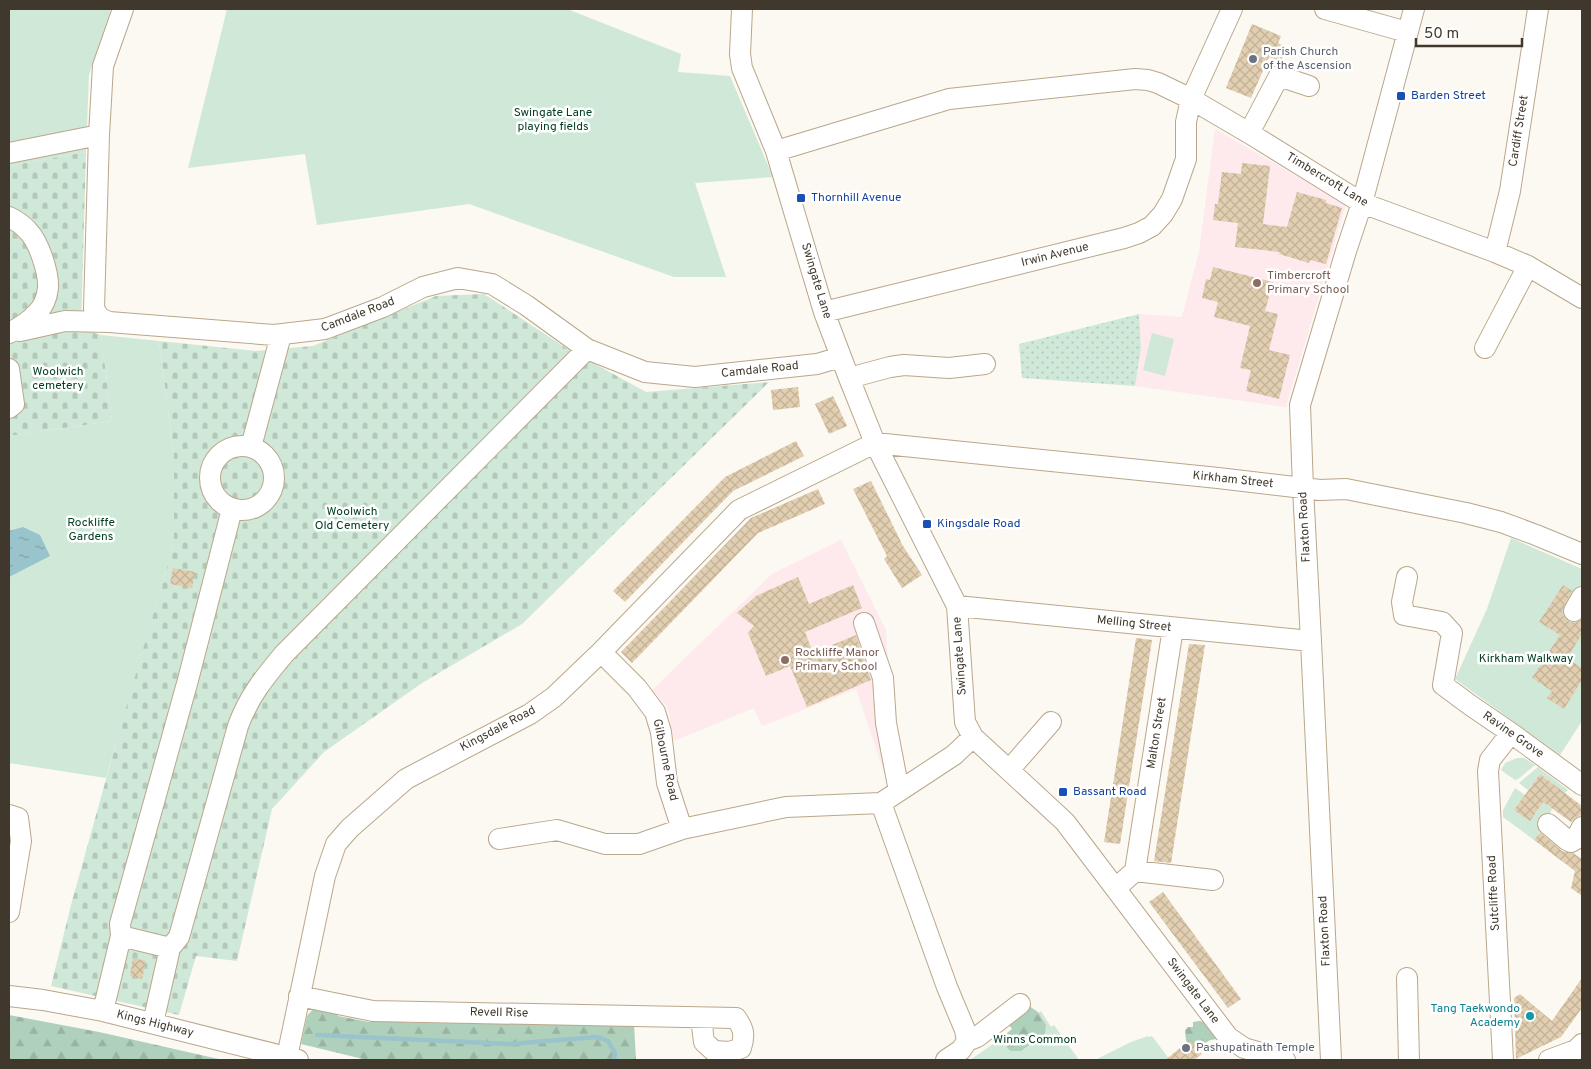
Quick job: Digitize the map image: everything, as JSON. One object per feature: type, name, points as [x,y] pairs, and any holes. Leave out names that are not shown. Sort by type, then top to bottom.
[{"type":"street","points":[[109,322],[100,318],[94,309],[99,135],[103,66],[123,9]]},
{"type":"street","name":"Swingate Lane","points":[[742,9],[740,54],[742,68],[776,151],[824,312],[875,443],[957,606],[964,722],[973,737],[1065,822],[1228,1037],[1244,1048],[1285,1060]]},
{"type":"street","name":"Irwin Avenue","points":[[824,312],[1139,234],[1152,226],[1163,214],[1172,199],[1186,159],[1186,122],[1190,99],[1232,9]]},
{"type":"street","points":[[1325,9],[1407,32]]},
{"type":"street","name":"Flaxton Road","points":[[1331,1060],[1312,641],[1302,488],[1300,405],[1362,203],[1414,9]]},
{"type":"street","name":"Cardiff Street","points":[[1495,252],[1510,191],[1538,9]]},
{"type":"street","points":[[1249,133],[1279,76],[1310,86]]},
{"type":"street","points":[[776,151],[949,99],[1135,79],[1158,83],[1190,99]]},
{"type":"street","name":"Timbercroft Lane","points":[[1190,99],[1362,203],[1528,266],[1582,298]]},
{"type":"street","points":[[9,154],[99,135]]},
{"type":"street","points":[[9,217],[28,230],[37,244],[45,266],[48,288],[38,313],[25,324],[9,333]]},
{"type":"street","points":[[1485,348],[1528,266]]},
{"type":"street","name":"Camdale Road","points":[[9,333],[65,321],[109,322],[274,335],[325,330],[383,307],[423,287],[458,278],[492,284],[526,305],[587,349],[645,372],[695,377],[817,364],[841,357]]},
{"type":"street","points":[[250,447],[281,335]]},
{"type":"street","points":[[153,1023],[170,948],[179,937],[238,726],[245,708],[260,683],[284,654],[587,349]]},
{"type":"street","points":[[849,378],[890,366],[904,364],[949,368],[985,364]]},
{"type":"street","points":[[9,372],[14,404],[9,408]]},
{"type":"street","name":"Kirkham Street","points":[[875,443],[1320,490],[1346,489],[1466,513],[1501,522],[1582,554]]},
{"type":"street","name":"Kingsdale Road","points":[[293,1058],[299,996],[324,876],[336,844],[350,828],[406,779],[530,714],[554,697],[601,652],[739,510],[875,443]]},
{"type":"street","points":[[236,446],[257,449],[266,455],[272,464],[274,485],[270,495],[254,509],[243,511],[232,509],[215,497],[210,487],[209,476],[212,466],[217,457],[226,450],[236,446]]},
{"type":"street","points":[[103,1012],[121,936],[120,924],[188,680],[232,509]]},
{"type":"street","name":"Ravine Grove","points":[[1406,577],[1402,602],[1404,615],[1442,622],[1452,632],[1444,685],[1470,706],[1511,733],[1582,785]]},
{"type":"street","name":"Melling Street","points":[[957,606],[1312,641]]},
{"type":"street","points":[[864,623],[883,678],[886,723],[899,791]]},
{"type":"street","name":"Malton Street","points":[[1135,871],[1173,628]]},
{"type":"street","name":"Gilbourne Road","points":[[601,652],[638,688],[655,712],[661,732],[667,783],[682,829]]},
{"type":"street","points":[[1009,770],[1050,720]]},
{"type":"street","name":"Sutcliffe Road","points":[[1503,1060],[1488,771],[1490,760],[1511,733]]},
{"type":"street","points":[[499,839],[557,830],[605,844],[639,844],[682,829],[786,807],[881,802],[954,755],[973,737]]},
{"type":"street","points":[[881,802],[944,978],[965,1030],[967,1041]]},
{"type":"street","points":[[9,815],[18,818],[21,841],[9,912]]},
{"type":"street","points":[[1548,824],[1571,842],[1576,839],[1582,827]]},
{"type":"street","points":[[1116,888],[1135,871],[1213,880]]},
{"type":"street","points":[[121,936],[170,948]]},
{"type":"street","points":[[1407,978],[1409,1060]]},
{"type":"street","name":"Kings Highway","points":[[9,996],[44,1000],[103,1012],[293,1058]]},
{"type":"street","name":"Revell Rise","points":[[299,996],[374,1011],[702,1018]]},
{"type":"street","points":[[946,1060],[961,1050],[967,1041],[977,1037],[1020,1004]]},
{"type":"street","points":[[1549,1060],[1579,1051]]},
{"type":"shaded area","name":"Timbercroft Primary School","points":[[1215,129],[1346,205],[1286,407],[1135,386],[1141,348],[1139,314],[1182,317],[1199,252]]},
{"type":"shaded area","name":"Rockliffe Manor Primary School","points":[[841,540],[886,630],[891,724],[887,781],[856,689],[762,726],[754,708],[674,741],[668,710],[652,690],[772,574]]},
{"type":"green space","points":[[9,9],[111,9],[89,75],[86,152],[9,166]]},
{"type":"green space","name":"Swingate Lane playing fields","points":[[227,9],[567,9],[681,54],[678,72],[730,76],[773,177],[695,183],[726,277],[674,277],[469,204],[317,225],[305,154],[188,168]]},
{"type":"green space","name":"Woolwich cemetery","points":[[86,152],[81,329],[101,335],[112,421],[9,436],[9,166]]},
{"type":"green space","name":"Woolwich Old Cemetery","points":[[484,294],[566,348],[646,392],[769,382],[522,624],[422,683],[324,752],[272,809],[237,961],[196,956],[179,1015],[51,986],[71,905],[174,543],[174,456],[159,341],[256,351],[313,346],[436,296]]},
{"type":"green space","points":[[1139,314],[1141,348],[1135,386],[1022,378],[1019,344]]},
{"type":"green space","points":[[1152,333],[1174,339],[1165,376],[1143,370]]},
{"type":"green space","name":"Rockliffe Gardens","points":[[101,335],[159,341],[174,456],[174,543],[106,778],[9,763],[9,436],[112,421]]},
{"type":"green space","name":"Kirkham Walkway","points":[[1511,538],[1582,569],[1582,721],[1560,755],[1455,679],[1487,609]]},
{"type":"green space","points":[[1517,758],[1524,758],[1535,765],[1515,780],[1501,770],[1505,763]]},
{"type":"green space","points":[[1538,767],[1568,790],[1565,793],[1540,774],[1528,790],[1519,783]]},
{"type":"green space","points":[[1515,788],[1525,795],[1530,820],[1543,802],[1552,809],[1546,823],[1534,840],[1503,817],[1503,810]]},
{"type":"green space","points":[[1029,1006],[1038,1012],[1046,1025],[1045,1034],[1042,1041],[1038,1044],[1033,1042],[1021,1051],[1011,1051],[1007,1048],[1006,1034],[1012,1029],[1007,1022]]},
{"type":"green space","points":[[313,1009],[334,1009],[338,1016],[369,1022],[378,1019],[413,1023],[634,1024],[636,1060],[367,1060],[301,1044],[307,1016]]},
{"type":"green space","name":"Winns Common","points":[[1041,1011],[1051,1027],[1054,1025],[1079,1060],[970,1060]]},
{"type":"green space","points":[[9,1015],[99,1032],[223,1060],[9,1060]]},
{"type":"green space","points":[[1193,1022],[1205,1022],[1220,1037],[1208,1041],[1200,1047],[1188,1043],[1185,1030],[1188,1027],[1193,1027]]},
{"type":"green space","name":"Winns Common","points":[[1152,1036],[1170,1060],[1095,1060],[1131,1042]]},
{"type":"water","points":[[23,527],[40,535],[50,556],[9,577],[9,531]]},
{"type":"building","name":"Parish Church of the Ascension","points":[[1252,24],[1281,36],[1278,43],[1287,48],[1281,62],[1269,57],[1251,98],[1226,88]]},
{"type":"building","points":[[1242,163],[1270,166],[1263,224],[1287,227],[1297,192],[1326,200],[1326,203],[1342,208],[1326,264],[1310,260],[1309,263],[1279,254],[1280,252],[1235,247],[1238,223],[1213,220],[1215,204],[1218,204],[1222,172],[1241,174]]},
{"type":"building","points":[[1213,267],[1273,282],[1265,311],[1278,314],[1269,350],[1290,355],[1279,399],[1246,391],[1251,370],[1240,368],[1250,326],[1214,317],[1218,302],[1202,298],[1206,279],[1210,280]]},
{"type":"building","points":[[798,387],[800,407],[773,410],[771,390]]},
{"type":"building","points":[[833,396],[847,426],[829,434],[815,404]]},
{"type":"building","points":[[796,441],[804,456],[733,491],[625,602],[613,591],[725,477]]},
{"type":"building","points":[[871,481],[903,546],[922,575],[902,588],[884,559],[887,556],[853,489]]},
{"type":"building","points":[[818,489],[825,504],[758,533],[632,663],[621,652],[751,518]]},
{"type":"building","points":[[173,568],[195,572],[192,588],[170,584]]},
{"type":"building","points":[[798,577],[809,604],[853,585],[862,608],[805,632],[813,653],[856,635],[871,680],[807,707],[790,666],[766,676],[748,633],[754,626],[737,613],[756,596]]},
{"type":"building","points":[[1563,585],[1572,591],[1562,612],[1564,617],[1574,623],[1582,619],[1582,634],[1567,658],[1582,668],[1582,680],[1564,709],[1547,698],[1552,691],[1532,678],[1560,635],[1539,622]]},
{"type":"building","points":[[1136,638],[1152,640],[1120,844],[1104,842]]},
{"type":"building","points":[[1189,644],[1205,645],[1171,863],[1154,861]]},
{"type":"building","points":[[1540,774],[1582,806],[1582,815],[1576,817],[1571,822],[1543,802],[1530,821],[1514,810]]},
{"type":"building","points":[[1540,832],[1562,851],[1573,853],[1582,859],[1582,896],[1571,888],[1575,871],[1534,840]]},
{"type":"building","points":[[1163,892],[1241,999],[1228,1008],[1149,902]]},
{"type":"building","points":[[133,958],[146,961],[142,979],[130,976]]},
{"type":"building","name":"Tang Taekwondo Academy","points":[[1582,978],[1582,1008],[1561,1037],[1516,1059],[1514,998],[1520,994],[1552,1021]]},
{"type":"building","name":"Pashupatinath Temple","points":[[1190,1040],[1202,1054],[1194,1060],[1165,1060]]},
{"type":"waterway","points":[[317,1035],[509,1044],[597,1037],[608,1041],[615,1053],[614,1060]]},
{"type":"place","name":"Parish Church of the Ascension","points":[[1253,59]]},
{"type":"place","name":"Barden Street","points":[[1401,96]]},
{"type":"place","name":"Thornhill Avenue","points":[[801,198]]},
{"type":"place","name":"Timbercroft Primary School","points":[[1257,283]]},
{"type":"place","name":"Kingsdale Road","points":[[927,524]]},
{"type":"place","name":"Rockliffe Manor Primary School","points":[[785,660]]},
{"type":"place","name":"Bassant Road","points":[[1063,792]]},
{"type":"place","name":"Tang Taekwondo Academy","points":[[1530,1016]]},
{"type":"place","name":"Pashupatinath Temple","points":[[1186,1048]]}]
